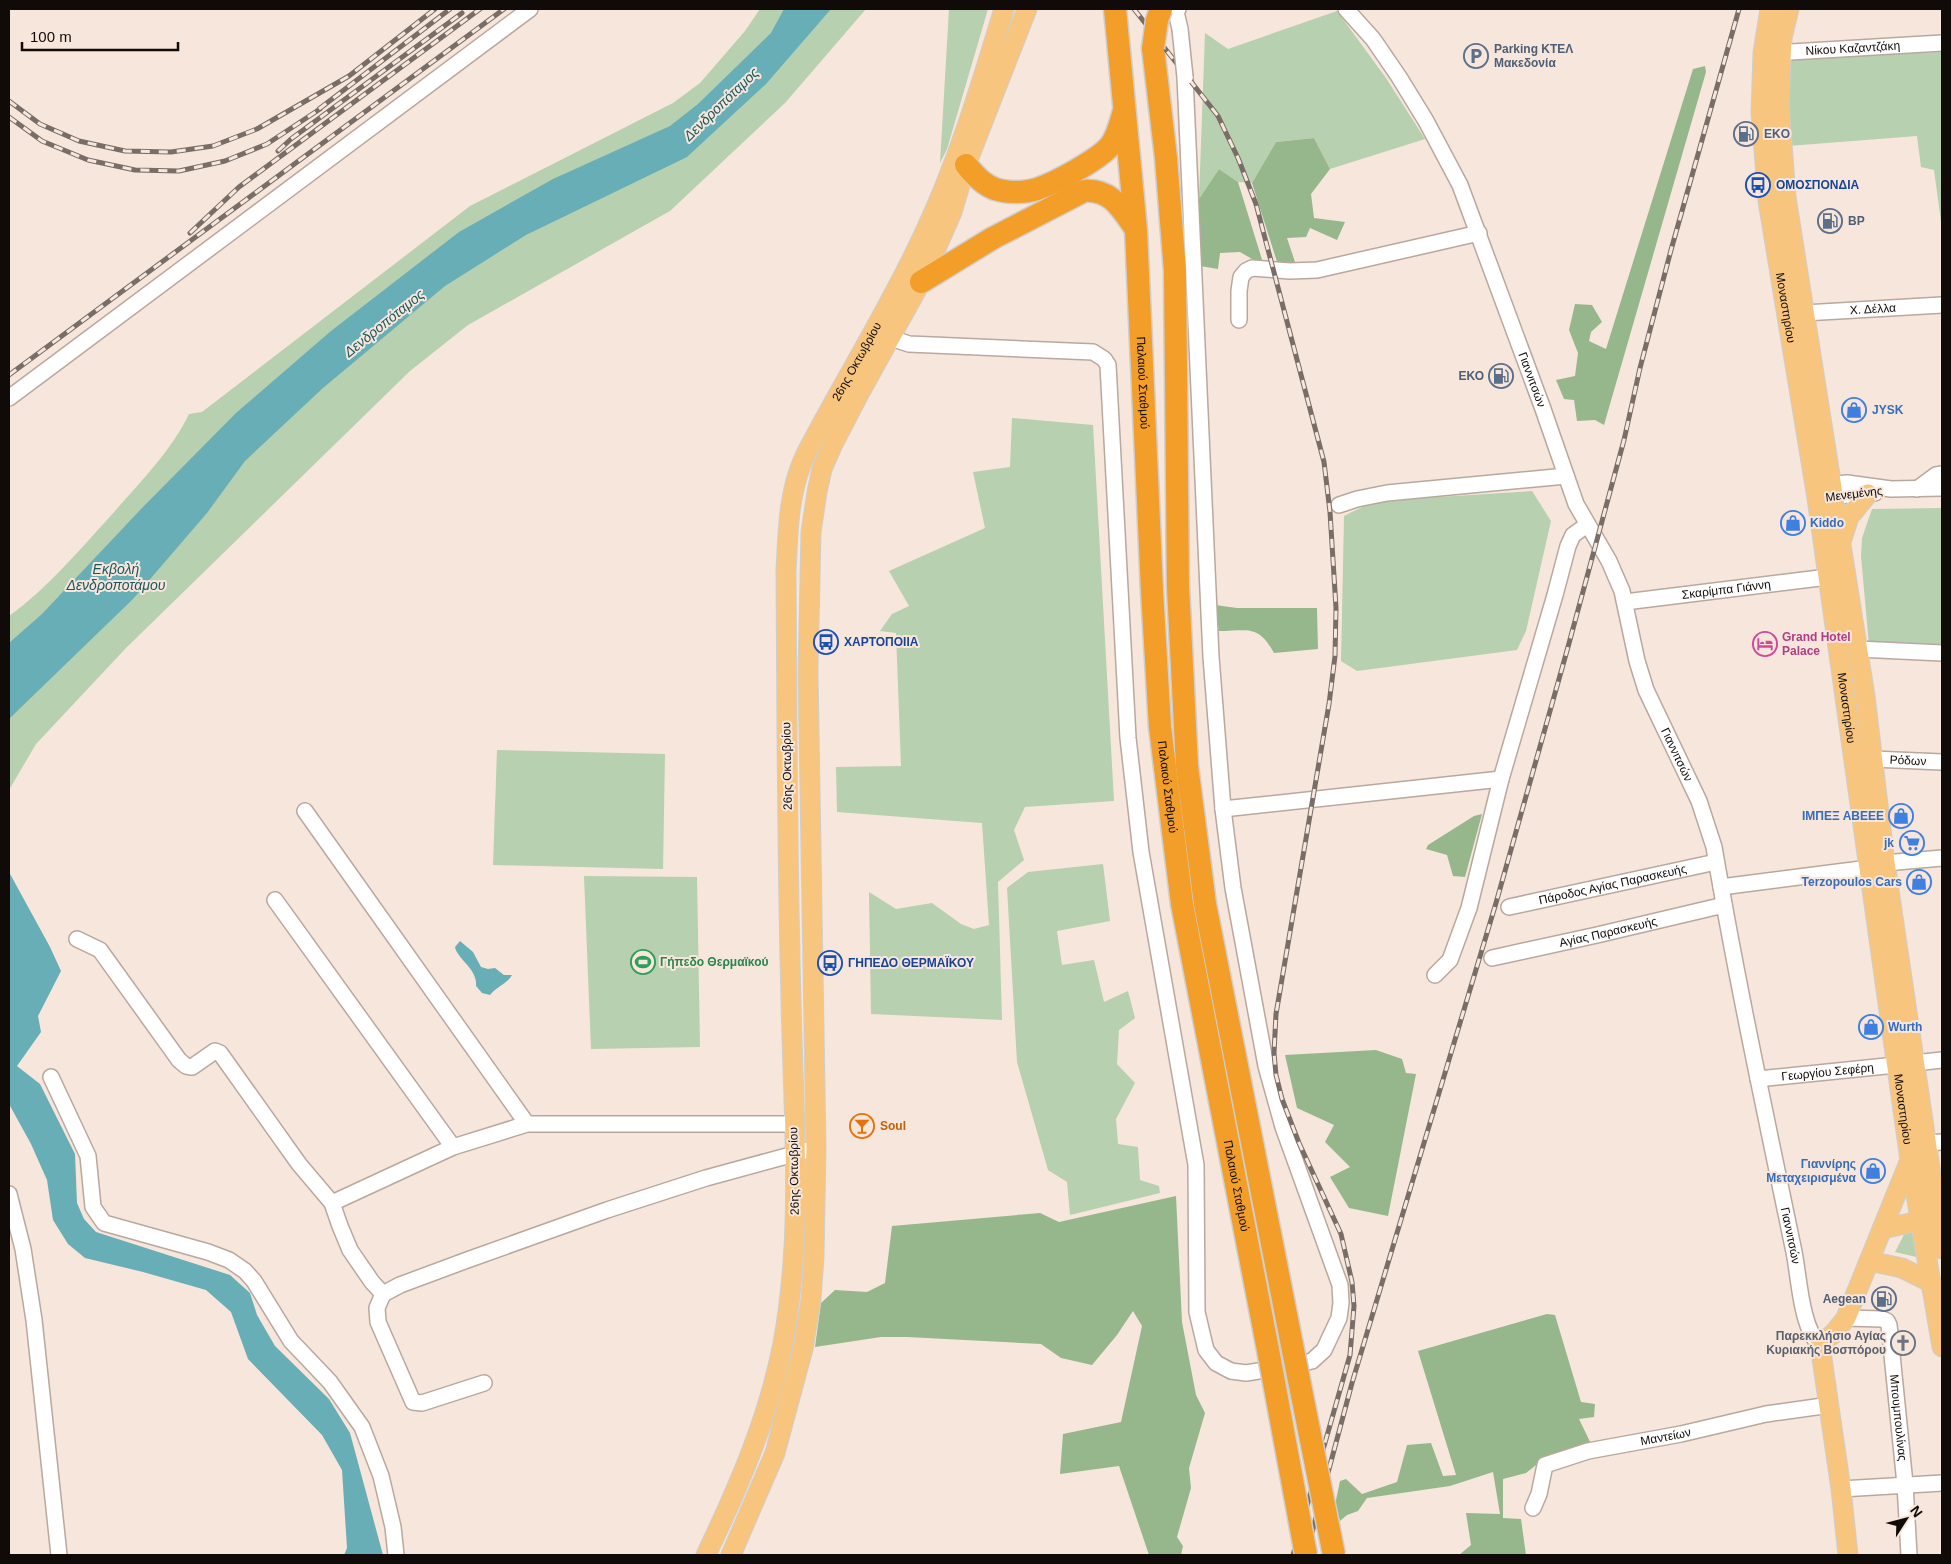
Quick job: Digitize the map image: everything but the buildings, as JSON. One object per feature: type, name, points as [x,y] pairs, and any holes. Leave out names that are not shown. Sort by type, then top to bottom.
[{"type":"highway","name":"Παλαιού Σταθμού","points":[[1115,9],[1136,230],[1160,727],[1182,904],[1306,1555]]},
{"type":"highway","points":[[1148,9],[1153,48]]},
{"type":"highway","points":[[1153,48],[1157,20],[1161,9]]},
{"type":"highway","name":"Παλαιού Σταθμού","points":[[1153,48],[1174,271],[1178,587],[1187,766],[1205,904],[1334,1555]]},
{"type":"highway","points":[[966,165],[978,179],[986,185],[997,189],[1019,192],[1037,189],[1081,166],[1110,146],[1119,127],[1125,106]]},
{"type":"highway","points":[[921,282],[993,238],[1084,191],[1099,192],[1114,199],[1136,230]]},
{"type":"main road","name":"26ης Οκτωβρίου","points":[[706,1555],[731,1504],[754,1442],[778,1362],[793,1270],[796,1154],[789,931],[786,571],[789,518],[793,491],[802,462],[924,234],[945,186],[984,78],[1004,9]]},
{"type":"main road","name":"26ης Οκτωβρίου","points":[[731,1555],[775,1453],[803,1349],[811,1299],[814,1258],[816,1148],[808,671],[811,532],[816,492],[822,469],[832,446],[858,394],[921,282],[952,212],[966,165],[1027,9]]},
{"type":"main road","name":"Μοναστηρίου","points":[[1770,9],[1772,53],[1779,104],[1782,158],[1791,235],[1804,313],[1825,491],[1828,577],[1846,697],[1877,865],[1905,1064],[1910,1160],[1942,1249]]},
{"type":"main road","name":"Μοναστηρίου","points":[[1789,9],[1772,53],[1761,113],[1768,201],[1825,491],[1842,547],[1873,759],[1877,865]]},
{"type":"main road","points":[[1842,547],[1844,528],[1848,518],[1868,494]]},
{"type":"main road","name":"Μοναστηρίου","points":[[1905,1064],[1934,1143],[1928,1212],[1932,1283],[1942,1347]]},
{"type":"main road","points":[[1820,1345],[1834,1333],[1846,1318],[1910,1160]]},
{"type":"main road","points":[[1885,1222],[1928,1212]]},
{"type":"main road","points":[[1869,1261],[1902,1268],[1932,1283]]},
{"type":"main road","name":"Γιαννιτσών","points":[[1820,1345],[1830,1405],[1848,1555]]},
{"type":"street","points":[[9,398],[530,9]]},
{"type":"street","points":[[873,331],[890,339],[909,344],[1093,352],[1104,358],[1108,365],[1128,738],[1141,852],[1196,1165],[1197,1312],[1206,1350],[1216,1363],[1231,1370],[1246,1372],[1284,1368],[1312,1361],[1324,1350],[1339,1318],[1341,1303],[1340,1285],[1283,1127],[1266,1066],[1234,888],[1223,809],[1211,657],[1185,77],[1180,29],[1176,12],[1178,9]]},
{"type":"street","name":"Γιαννιτσών","points":[[1346,9],[1373,39],[1419,108],[1457,178],[1479,232],[1576,504],[1614,572],[1625,602],[1644,684],[1705,815],[1794,1254],[1806,1323],[1812,1337],[1820,1345]]},
{"type":"street","name":"Νίκου Καζαντζάκη","points":[[1772,53],[1942,43]]},
{"type":"street","points":[[1239,320],[1241,277],[1252,268],[1290,271],[1317,270],[1479,232]]},
{"type":"street","name":"Χ. Δέλλα","points":[[1804,313],[1942,305]]},
{"type":"street","points":[[1917,489],[1935,476],[1942,474]]},
{"type":"street","points":[[1339,505],[1357,498],[1387,493],[1566,476]]},
{"type":"street","name":"Μενεμένης","points":[[1825,491],[1847,483],[1891,489],[1942,488]]},
{"type":"street","name":"Μενεμένης","points":[[1825,491],[1868,494],[1891,489]]},
{"type":"street","points":[[1917,489],[1942,498]]},
{"type":"street","points":[[1435,975],[1450,960],[1469,908],[1501,779],[1553,604],[1568,546],[1573,535],[1587,525]]},
{"type":"street","name":"Σκαρίμπα Γιάννη","points":[[1625,602],[1828,577]]},
{"type":"street","points":[[1858,649],[1942,653]]},
{"type":"street","name":"Ρόδων","points":[[1873,759],[1942,762]]},
{"type":"street","points":[[1223,809],[1501,779]]},
{"type":"street","points":[[305,811],[527,1124]]},
{"type":"street","points":[[1721,887],[1877,865],[1942,858]]},
{"type":"street","name":"Πάροδος Αγίας Παρασκευής","points":[[1509,907],[1716,862]]},
{"type":"street","points":[[275,900],[453,1147]]},
{"type":"street","name":"Αγίας Παρασκευής","points":[[1492,958],[1724,905]]},
{"type":"street","points":[[77,939],[100,950],[179,1060],[186,1066],[192,1067],[215,1051],[220,1053],[298,1164],[332,1203],[350,1250],[383,1294]]},
{"type":"street","name":"Γεωργίου Σεφέρη","points":[[1758,1079],[1942,1060]]},
{"type":"street","points":[[51,1078],[88,1156],[93,1206],[104,1223],[208,1252],[229,1260],[246,1271],[291,1340],[330,1382],[354,1413],[369,1441],[381,1476],[393,1527],[396,1555]]},
{"type":"street","points":[[332,1203],[453,1147],[527,1124],[794,1124]]},
{"type":"street","points":[[484,1383],[422,1404],[414,1402],[378,1322],[377,1308],[383,1294],[400,1285],[608,1210],[706,1178],[816,1148]]},
{"type":"street","points":[[9,1194],[23,1249],[34,1320],[60,1555]]},
{"type":"street","name":"Μπουμπουλίνας","points":[[1846,1318],[1882,1318],[1888,1323],[1906,1484],[1910,1555]]},
{"type":"street","name":"Μαντείων","points":[[1533,1508],[1539,1494],[1545,1465],[1588,1452],[1681,1434],[1766,1414],[1830,1405]]},
{"type":"street","points":[[1841,1489],[1942,1483]]},
{"type":"green space","points":[[760,9],[866,9],[785,103],[670,211],[468,325],[410,371],[126,648],[36,744],[9,790],[9,616],[51,580],[115,511],[165,453],[189,414],[202,412],[470,206],[673,103],[700,83],[745,31]]},
{"type":"green space","points":[[949,9],[988,9],[947,149],[940,163]]},
{"type":"green space","points":[[1337,11],[1386,78],[1425,139],[1330,169],[1314,138],[1276,142],[1252,183],[1238,182],[1219,169],[1199,199],[1205,33],[1228,49]]},
{"type":"green space","points":[[1942,52],[1942,229],[1934,170],[1921,167],[1917,136],[1788,146],[1785,58]]},
{"type":"green space","points":[[1705,66],[1706,72],[1604,425],[1595,420],[1577,421],[1574,400],[1564,399],[1556,380],[1575,376],[1578,353],[1569,330],[1575,304],[1592,305],[1602,322],[1591,332],[1589,341],[1606,349],[1693,69]]},
{"type":"green space","points":[[1314,138],[1330,169],[1311,194],[1314,218],[1345,222],[1337,240],[1310,228],[1306,237],[1287,238],[1296,265],[1278,265],[1252,183],[1276,142]]},
{"type":"green space","points":[[1219,169],[1238,182],[1264,266],[1240,252],[1220,253],[1218,269],[1200,266],[1199,199]]},
{"type":"green space","points":[[1012,418],[1093,425],[1114,801],[1025,807],[1014,830],[1024,860],[998,882],[1002,1020],[871,1014],[869,892],[896,909],[932,903],[961,924],[974,929],[989,925],[982,823],[837,812],[836,767],[901,766],[896,633],[880,631],[892,614],[909,606],[889,571],[985,528],[973,472],[1010,467]]},
{"type":"green space","points":[[1532,491],[1551,521],[1526,631],[1517,650],[1357,671],[1341,661],[1344,516],[1374,501]]},
{"type":"green space","points":[[1942,508],[1942,648],[1869,645],[1861,556],[1862,538],[1872,509]]},
{"type":"green space","points":[[1215,605],[1237,608],[1317,608],[1318,649],[1274,653],[1263,637],[1257,633],[1245,630],[1219,631]]},
{"type":"green space","points":[[497,750],[665,754],[663,869],[493,865]]},
{"type":"green space","points":[[1482,814],[1465,877],[1453,876],[1447,855],[1426,849],[1428,845],[1474,816]]},
{"type":"green space","points":[[1103,864],[1110,921],[1057,931],[1062,965],[1094,960],[1104,1002],[1128,991],[1135,1018],[1119,1030],[1117,1064],[1135,1083],[1116,1119],[1118,1144],[1138,1147],[1140,1180],[1159,1186],[1160,1193],[1070,1215],[1067,1182],[1048,1170],[1017,1062],[1007,888],[1028,872]]},
{"type":"green space","name":"Γήπεδο Θερμαϊκού","points":[[584,876],[697,877],[700,1047],[591,1049]]},
{"type":"green space","points":[[1376,1050],[1402,1059],[1406,1073],[1416,1074],[1388,1216],[1349,1208],[1330,1177],[1350,1167],[1325,1142],[1334,1125],[1297,1108],[1285,1055]]},
{"type":"green space","points":[[1176,1196],[1182,1322],[1196,1395],[1205,1413],[1189,1468],[1191,1488],[1177,1537],[1183,1546],[1181,1555],[1149,1555],[1119,1466],[1060,1474],[1063,1434],[1121,1422],[1142,1326],[1133,1311],[1117,1335],[1092,1365],[1061,1358],[1041,1344],[881,1337],[815,1347],[821,1303],[835,1290],[867,1292],[885,1283],[892,1226],[1040,1213],[1059,1222]]},
{"type":"green space","points":[[1906,1231],[1915,1232],[1921,1258],[1895,1252]]},
{"type":"green space","points":[[1547,1314],[1555,1315],[1581,1402],[1595,1404],[1594,1417],[1579,1419],[1593,1448],[1550,1454],[1526,1473],[1503,1479],[1503,1518],[1521,1519],[1526,1555],[1459,1555],[1471,1545],[1466,1513],[1500,1514],[1493,1472],[1450,1486],[1367,1498],[1358,1511],[1347,1515],[1340,1521],[1335,1505],[1340,1481],[1346,1479],[1362,1494],[1397,1482],[1407,1445],[1431,1443],[1443,1476],[1456,1475],[1418,1351]]},
{"type":"water","name":"Εκβολή Δενδροποτάμου","points":[[784,9],[831,9],[766,84],[687,157],[526,235],[445,286],[323,388],[245,461],[207,513],[133,599],[9,719],[9,643],[42,614],[142,508],[236,413],[331,331],[459,232],[553,179],[670,126],[698,104],[771,33]]},
{"type":"water","points":[[9,872],[61,971],[38,1016],[41,1032],[17,1066],[40,1084],[75,1154],[77,1203],[84,1219],[96,1232],[230,1275],[250,1293],[257,1315],[275,1346],[329,1399],[350,1433],[383,1555],[344,1555],[347,1548],[342,1470],[322,1435],[248,1359],[231,1312],[206,1290],[85,1258],[68,1244],[53,1220],[47,1180],[31,1144],[9,1104]]},
{"type":"water","points":[[460,941],[473,952],[481,967],[495,968],[504,975],[512,975],[510,978],[490,995],[482,993],[476,986],[474,974],[459,956],[455,947]]},
{"type":"railway","points":[[9,101],[40,124],[79,141],[125,151],[171,152],[213,146],[257,129],[349,76],[435,9]]},
{"type":"railway","points":[[319,109],[450,9]]},
{"type":"railway","points":[[190,233],[239,187],[480,9]]},
{"type":"railway","points":[[9,375],[504,9]]},
{"type":"railway","points":[[1134,9],[1218,116],[1238,158],[1256,204],[1324,462],[1330,512],[1336,608],[1335,656],[1329,704],[1276,1014],[1274,1053],[1276,1075],[1282,1099],[1299,1143],[1341,1234],[1352,1282],[1354,1306],[1350,1355],[1293,1555]]},
{"type":"railway","points":[[1306,1555],[1352,1383],[1496,903],[1568,647],[1624,440],[1640,368],[1671,250],[1739,9]]},
{"type":"railway","points":[[278,151],[291,139],[462,13]]},
{"type":"railway","points":[[9,117],[42,141],[88,160],[135,170],[179,171],[225,161],[267,144],[320,109]]},
{"type":"place","name":"Parking ΚΤΕΛ Μακεδονία","points":[[1476,56]]},
{"type":"place","name":"EKO","points":[[1746,134]]},
{"type":"place","name":"ΟΜΟΣΠΟΝΔΙΑ","points":[[1758,185]]},
{"type":"place","name":"BP","points":[[1830,221]]},
{"type":"place","name":"ΕΚΟ","points":[[1501,376]]},
{"type":"place","name":"JYSK","points":[[1854,410]]},
{"type":"place","name":"Kiddo","points":[[1793,523]]},
{"type":"place","name":"ΧΑΡΤΟΠΟΙΙΑ","points":[[826,642]]},
{"type":"place","name":"Grand Hotel Palace","points":[[1765,644]]},
{"type":"place","name":"ΙΜΠΕΞ ΑΒΕΕΕ","points":[[1901,816]]},
{"type":"place","name":"jk","points":[[1912,843]]},
{"type":"place","name":"Terzopoulos Cars","points":[[1919,882]]},
{"type":"place","name":"Γήπεδο Θερμαϊκού","points":[[643,962]]},
{"type":"place","name":"ΓΗΠΕΔΟ ΘΕΡΜΑΪΚΟΥ","points":[[830,963]]},
{"type":"place","name":"Wurth","points":[[1871,1027]]},
{"type":"place","name":"Soul","points":[[862,1126]]},
{"type":"place","name":"Γιαννίρης Μεταχειρισμένα","points":[[1873,1171]]},
{"type":"place","name":"Aegean","points":[[1884,1299]]},
{"type":"place","name":"Παρεκκλήσιο Αγίας Κυριακής Βοσπόρου","points":[[1903,1343]]},
{"type":"water label","name":"Δενδροπόταμος","points":[[721,104]]},
{"type":"water label","name":"Δενδροπόταμος","points":[[384,323]]}]
